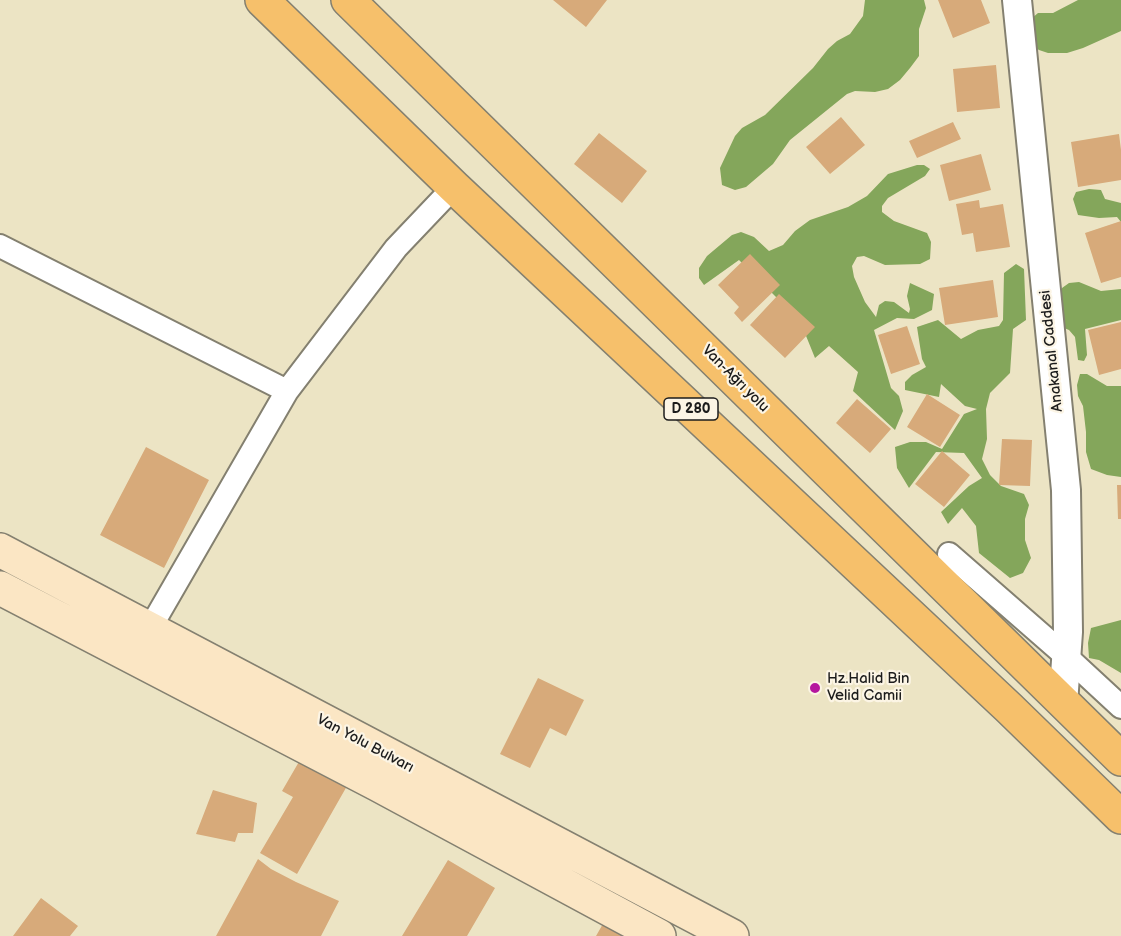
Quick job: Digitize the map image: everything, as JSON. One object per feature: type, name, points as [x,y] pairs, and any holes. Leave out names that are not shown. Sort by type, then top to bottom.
[{"type":"highway","name":"D 280","points":[[262,0],[454,187],[1009,708],[1121,817]]},
{"type":"highway","name":"Van-Ağrı yolu","points":[[348,0],[1121,759]]},
{"type":"main road","name":"Van Yolu Bulvarı","points":[[0,550],[732,936]]},
{"type":"main road","points":[[0,588],[377,784],[660,936]]},
{"type":"street","name":"Anakanal Caddesi","points":[[1017,0],[1066,490],[1067,657],[1063,704]]},
{"type":"street","points":[[149,630],[287,391],[396,248],[454,187]]},
{"type":"street","points":[[0,246],[287,391]]},
{"type":"street","points":[[949,554],[1121,707]]},
{"type":"green space","points":[[865,0],[924,0],[926,8],[919,29],[919,56],[910,68],[888,89],[875,92],[855,91],[847,94],[790,140],[773,164],[746,187],[735,190],[722,185],[720,168],[735,136],[742,128],[765,115],[813,68],[828,49],[850,34],[863,16]]},
{"type":"green space","points":[[1078,0],[1121,0],[1121,31],[1067,53],[1048,53],[1033,46],[1031,19],[1038,13],[1053,13]]},
{"type":"green space","points":[[924,165],[930,169],[925,176],[888,198],[882,206],[882,212],[894,221],[927,233],[931,242],[930,259],[920,264],[885,265],[864,256],[857,257],[852,266],[854,277],[865,302],[876,317],[879,305],[885,301],[894,302],[909,313],[907,296],[910,283],[934,294],[932,310],[914,319],[897,318],[874,330],[891,388],[899,396],[903,411],[895,430],[853,391],[858,372],[829,346],[815,358],[800,321],[739,260],[704,285],[699,278],[699,268],[707,256],[732,235],[741,232],[754,237],[769,251],[783,245],[795,231],[810,220],[848,207],[867,196],[888,174]]},
{"type":"green space","points":[[1089,189],[1101,190],[1105,199],[1121,203],[1121,222],[1117,217],[1099,218],[1078,215],[1073,199],[1076,192]]},
{"type":"green space","points":[[1016,264],[1024,269],[1026,320],[1013,329],[1010,373],[990,393],[986,409],[987,439],[982,459],[990,475],[1001,486],[1024,494],[1029,505],[1025,519],[1025,540],[1031,558],[1023,573],[1010,578],[979,553],[976,526],[962,508],[948,524],[941,512],[969,486],[982,478],[964,453],[936,452],[909,488],[897,468],[895,447],[910,442],[926,442],[942,449],[964,414],[977,409],[965,406],[941,384],[939,397],[905,390],[905,382],[926,367],[922,359],[917,327],[938,320],[961,339],[978,330],[999,326],[1003,320],[1004,273]]},
{"type":"green space","points":[[1079,282],[1101,291],[1121,289],[1121,320],[1085,329],[1087,355],[1084,361],[1078,360],[1075,337],[1069,330],[1059,326],[1058,302],[1062,288],[1069,283]]},
{"type":"green space","points":[[1080,374],[1087,374],[1107,386],[1121,386],[1121,477],[1091,469],[1086,452],[1083,406],[1078,396],[1077,385]]},
{"type":"green space","points":[[1121,620],[1121,673],[1099,660],[1089,658],[1088,643],[1091,628]]},
{"type":"building","points":[[553,0],[607,0],[586,27]]},
{"type":"building","points":[[938,0],[981,0],[990,23],[953,38]]},
{"type":"building","points":[[996,65],[1000,108],[957,112],[953,69]]},
{"type":"building","points":[[841,117],[865,145],[830,174],[806,147]]},
{"type":"building","points":[[953,122],[961,139],[917,158],[909,141]]},
{"type":"building","points":[[599,133],[647,171],[622,203],[574,164]]},
{"type":"building","points":[[1119,134],[1121,180],[1078,187],[1071,142]]},
{"type":"building","points":[[981,154],[991,190],[949,201],[940,165]]},
{"type":"building","points":[[979,200],[980,208],[1003,204],[1010,247],[976,252],[973,233],[962,235],[956,204]]},
{"type":"building","points":[[1121,221],[1121,277],[1101,283],[1085,233]]},
{"type":"building","points":[[750,254],[780,285],[742,322],[734,313],[739,307],[718,285]]},
{"type":"building","points":[[993,280],[998,317],[945,325],[939,288]]},
{"type":"building","points":[[779,294],[815,327],[785,358],[750,325]]},
{"type":"building","points":[[1121,322],[1121,369],[1099,375],[1088,330]]},
{"type":"building","points":[[907,326],[920,364],[891,374],[878,335]]},
{"type":"building","points":[[927,394],[960,415],[940,447],[907,427]]},
{"type":"building","points":[[857,399],[891,429],[870,453],[836,423]]},
{"type":"building","points":[[1002,439],[1032,440],[1030,486],[999,485]]},
{"type":"building","points":[[146,447],[209,480],[164,568],[100,535]]},
{"type":"building","points":[[942,451],[970,475],[944,507],[915,484]]},
{"type":"building","points":[[1117,485],[1121,485],[1121,519],[1118,519]]},
{"type":"building","points":[[538,678],[584,700],[566,736],[550,728],[530,768],[500,754]]},
{"type":"building","points":[[300,760],[347,786],[297,874],[260,853],[293,797],[282,791]]},
{"type":"building","points":[[213,790],[257,803],[253,833],[238,833],[235,842],[196,834]]},
{"type":"building","points":[[258,859],[271,869],[296,882],[339,901],[321,936],[216,936]]},
{"type":"building","points":[[448,860],[495,888],[467,936],[402,936]]},
{"type":"building","points":[[41,898],[78,926],[70,936],[13,936]]},
{"type":"building","points":[[608,915],[630,936],[596,936]]},
{"type":"place","name":"Hz.Halid Bin Velid Camii","points":[[815,688]]}]
